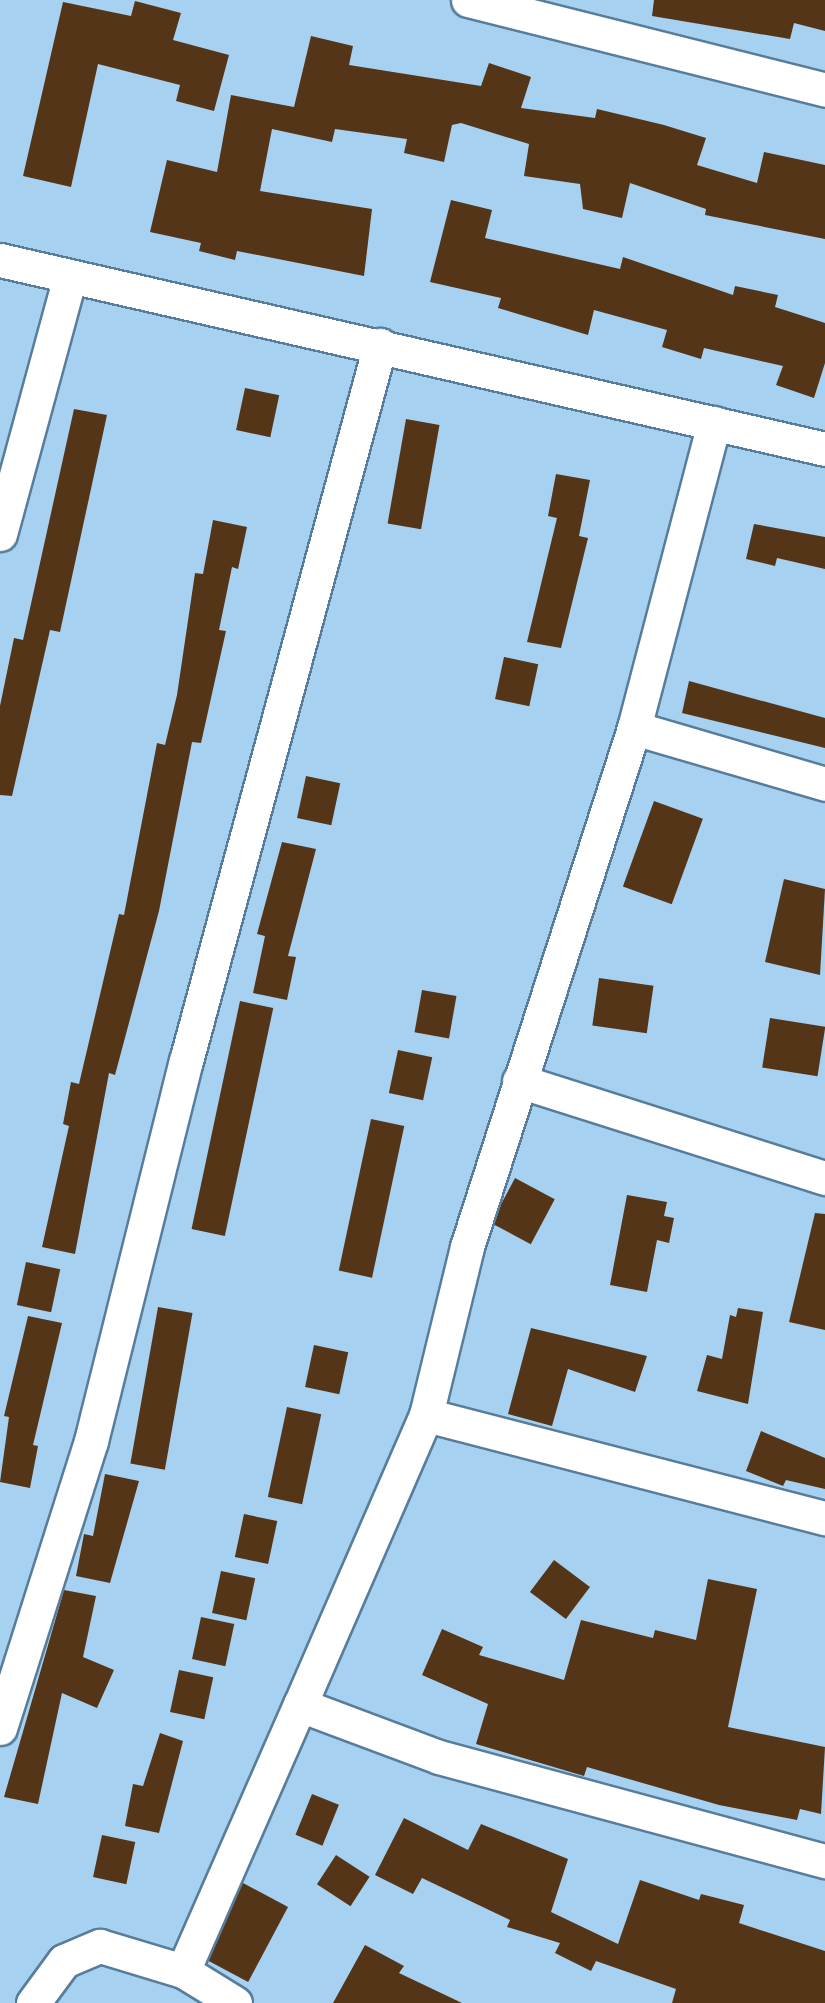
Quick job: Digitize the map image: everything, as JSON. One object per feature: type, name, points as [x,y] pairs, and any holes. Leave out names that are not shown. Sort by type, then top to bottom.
[{"type":"street","points":[[468,0],[825,90]]},
{"type":"street","points":[[0,260],[380,345],[825,450]]},
{"type":"street","points":[[0,534],[69,276]]},
{"type":"street","points":[[0,1728],[91,1441],[186,1061],[380,345]]},
{"type":"street","points":[[183,1971],[426,1415],[467,1247],[635,728],[714,423]]},
{"type":"street","points":[[635,728],[825,784]]},
{"type":"street","points":[[519,1081],[825,1178]]},
{"type":"street","points":[[426,1415],[825,1518]]},
{"type":"street","points":[[300,1705],[439,1757],[825,1861]]},
{"type":"street","points":[[33,2003],[80,1951],[100,1946],[183,1971],[235,2003]]},
{"type":"building","points":[[654,0],[825,0],[825,31],[794,23],[790,39],[652,16]]},
{"type":"building","points":[[135,1],[181,13],[173,40],[229,55],[214,111],[176,101],[180,85],[98,64],[71,187],[23,176],[63,2],[131,16]]},
{"type":"building","points":[[311,36],[353,46],[349,65],[481,86],[489,63],[531,77],[521,108],[595,118],[597,109],[706,138],[697,165],[757,183],[764,152],[825,165],[825,239],[705,215],[706,209],[630,183],[622,218],[583,209],[580,184],[524,176],[529,144],[461,123],[452,125],[444,162],[404,153],[407,139],[335,129],[332,142],[272,129],[260,191],[372,209],[364,276],[237,251],[235,260],[199,251],[201,243],[150,232],[167,160],[217,172],[231,95],[294,107]]},
{"type":"building","points":[[451,200],[492,210],[485,238],[620,269],[623,257],[733,295],[735,286],[778,295],[775,307],[825,323],[825,363],[814,398],[776,385],[783,366],[704,348],[701,359],[662,347],[667,330],[594,310],[588,335],[498,308],[501,298],[430,282]]},
{"type":"building","points":[[245,388],[279,395],[270,437],[236,430]]},
{"type":"building","points":[[74,409],[107,415],[60,632],[50,630],[12,796],[0,795],[0,706],[14,638],[23,640]]},
{"type":"building","points":[[406,419],[439,425],[421,529],[388,523]]},
{"type":"building","points":[[556,474],[590,480],[579,536],[588,538],[561,648],[527,642],[557,518],[548,516]]},
{"type":"building","points":[[213,520],[247,527],[238,569],[232,567],[219,630],[226,631],[201,743],[192,742],[159,911],[115,1075],[109,1073],[75,1254],[42,1247],[69,1126],[63,1124],[71,1082],[79,1084],[119,914],[124,915],[157,743],[165,745],[177,695],[195,573],[203,574]]},
{"type":"building","points":[[754,524],[825,537],[825,569],[777,558],[775,566],[746,559]]},
{"type":"building","points":[[504,657],[538,664],[529,706],[495,699]]},
{"type":"building","points":[[689,681],[825,718],[825,748],[682,713]]},
{"type":"building","points":[[306,776],[340,783],[331,825],[297,818]]},
{"type":"building","points":[[654,801],[703,819],[672,904],[623,887]]},
{"type":"building","points":[[282,842],[316,849],[288,956],[296,957],[287,1000],[253,993],[265,936],[257,934]]},
{"type":"building","points":[[784,879],[825,889],[820,975],[765,962]]},
{"type":"building","points":[[599,978],[653,986],[647,1033],[592,1026]]},
{"type":"building","points":[[422,990],[456,996],[449,1038],[415,1032]]},
{"type":"building","points":[[240,1001],[273,1008],[225,1236],[192,1229]]},
{"type":"building","points":[[770,1018],[825,1027],[817,1076],[762,1067]]},
{"type":"building","points":[[398,1050],[432,1057],[423,1100],[389,1093]]},
{"type":"building","points":[[371,1119],[404,1126],[372,1278],[339,1271]]},
{"type":"building","points":[[515,1178],[555,1199],[531,1244],[491,1223]]},
{"type":"building","points":[[627,1195],[667,1202],[664,1216],[674,1218],[669,1243],[657,1240],[647,1292],[610,1285]]},
{"type":"building","points":[[815,1213],[825,1214],[825,1330],[789,1322]]},
{"type":"building","points":[[26,1262],[60,1269],[51,1312],[17,1305]]},
{"type":"building","points":[[158,1307],[192,1313],[165,1470],[130,1464]]},
{"type":"building","points":[[738,1308],[763,1312],[748,1404],[697,1391],[707,1355],[722,1359],[730,1315],[736,1317]]},
{"type":"building","points":[[28,1316],[62,1323],[33,1445],[38,1446],[30,1488],[0,1482],[9,1417],[4,1416]]},
{"type":"building","points":[[531,1328],[647,1356],[635,1392],[568,1369],[552,1426],[508,1414]]},
{"type":"building","points":[[314,1345],[348,1352],[339,1394],[305,1387]]},
{"type":"building","points":[[287,1407],[321,1414],[302,1504],[268,1497]]},
{"type":"building","points":[[761,1431],[825,1458],[825,1489],[786,1480],[783,1486],[746,1471]]},
{"type":"building","points":[[105,1474],[139,1481],[110,1583],[76,1576],[84,1534],[93,1536]]},
{"type":"building","points":[[244,1514],[277,1521],[268,1564],[235,1557]]},
{"type":"building","points":[[554,1560],[590,1587],[566,1619],[530,1592]]},
{"type":"building","points":[[221,1571],[255,1578],[246,1620],[212,1613]]},
{"type":"building","points":[[708,1579],[757,1589],[728,1727],[825,1747],[821,1814],[800,1809],[797,1820],[719,1805],[587,1767],[584,1776],[476,1744],[488,1704],[422,1675],[442,1629],[483,1647],[479,1655],[564,1680],[581,1620],[653,1638],[655,1630],[696,1640]]},
{"type":"building","points":[[64,1590],[96,1596],[83,1657],[114,1670],[97,1708],[62,1693],[38,1804],[4,1797]]},
{"type":"building","points":[[201,1617],[234,1624],[225,1666],[192,1659]]},
{"type":"building","points":[[179,1670],[213,1677],[204,1719],[170,1712]]},
{"type":"building","points":[[160,1733],[183,1741],[159,1833],[125,1826],[133,1784],[143,1786]]},
{"type":"building","points":[[312,1794],[339,1805],[322,1846],[296,1835]]},
{"type":"building","points":[[404,1818],[468,1850],[481,1824],[568,1859],[551,1912],[618,1944],[640,1880],[699,1900],[701,1894],[744,1905],[739,1923],[825,1951],[825,2003],[672,2003],[676,1989],[596,1961],[591,1971],[555,1953],[560,1943],[507,1927],[510,1920],[422,1878],[413,1894],[375,1875]]},
{"type":"building","points":[[102,1835],[135,1842],[126,1884],[93,1877]]},
{"type":"building","points":[[336,1855],[370,1877],[350,1906],[317,1884]]},
{"type":"building","points":[[243,1883],[288,1907],[248,1982],[203,1958]]},
{"type":"building","points":[[365,1945],[404,1966],[399,1973],[462,2003],[333,2003]]}]
